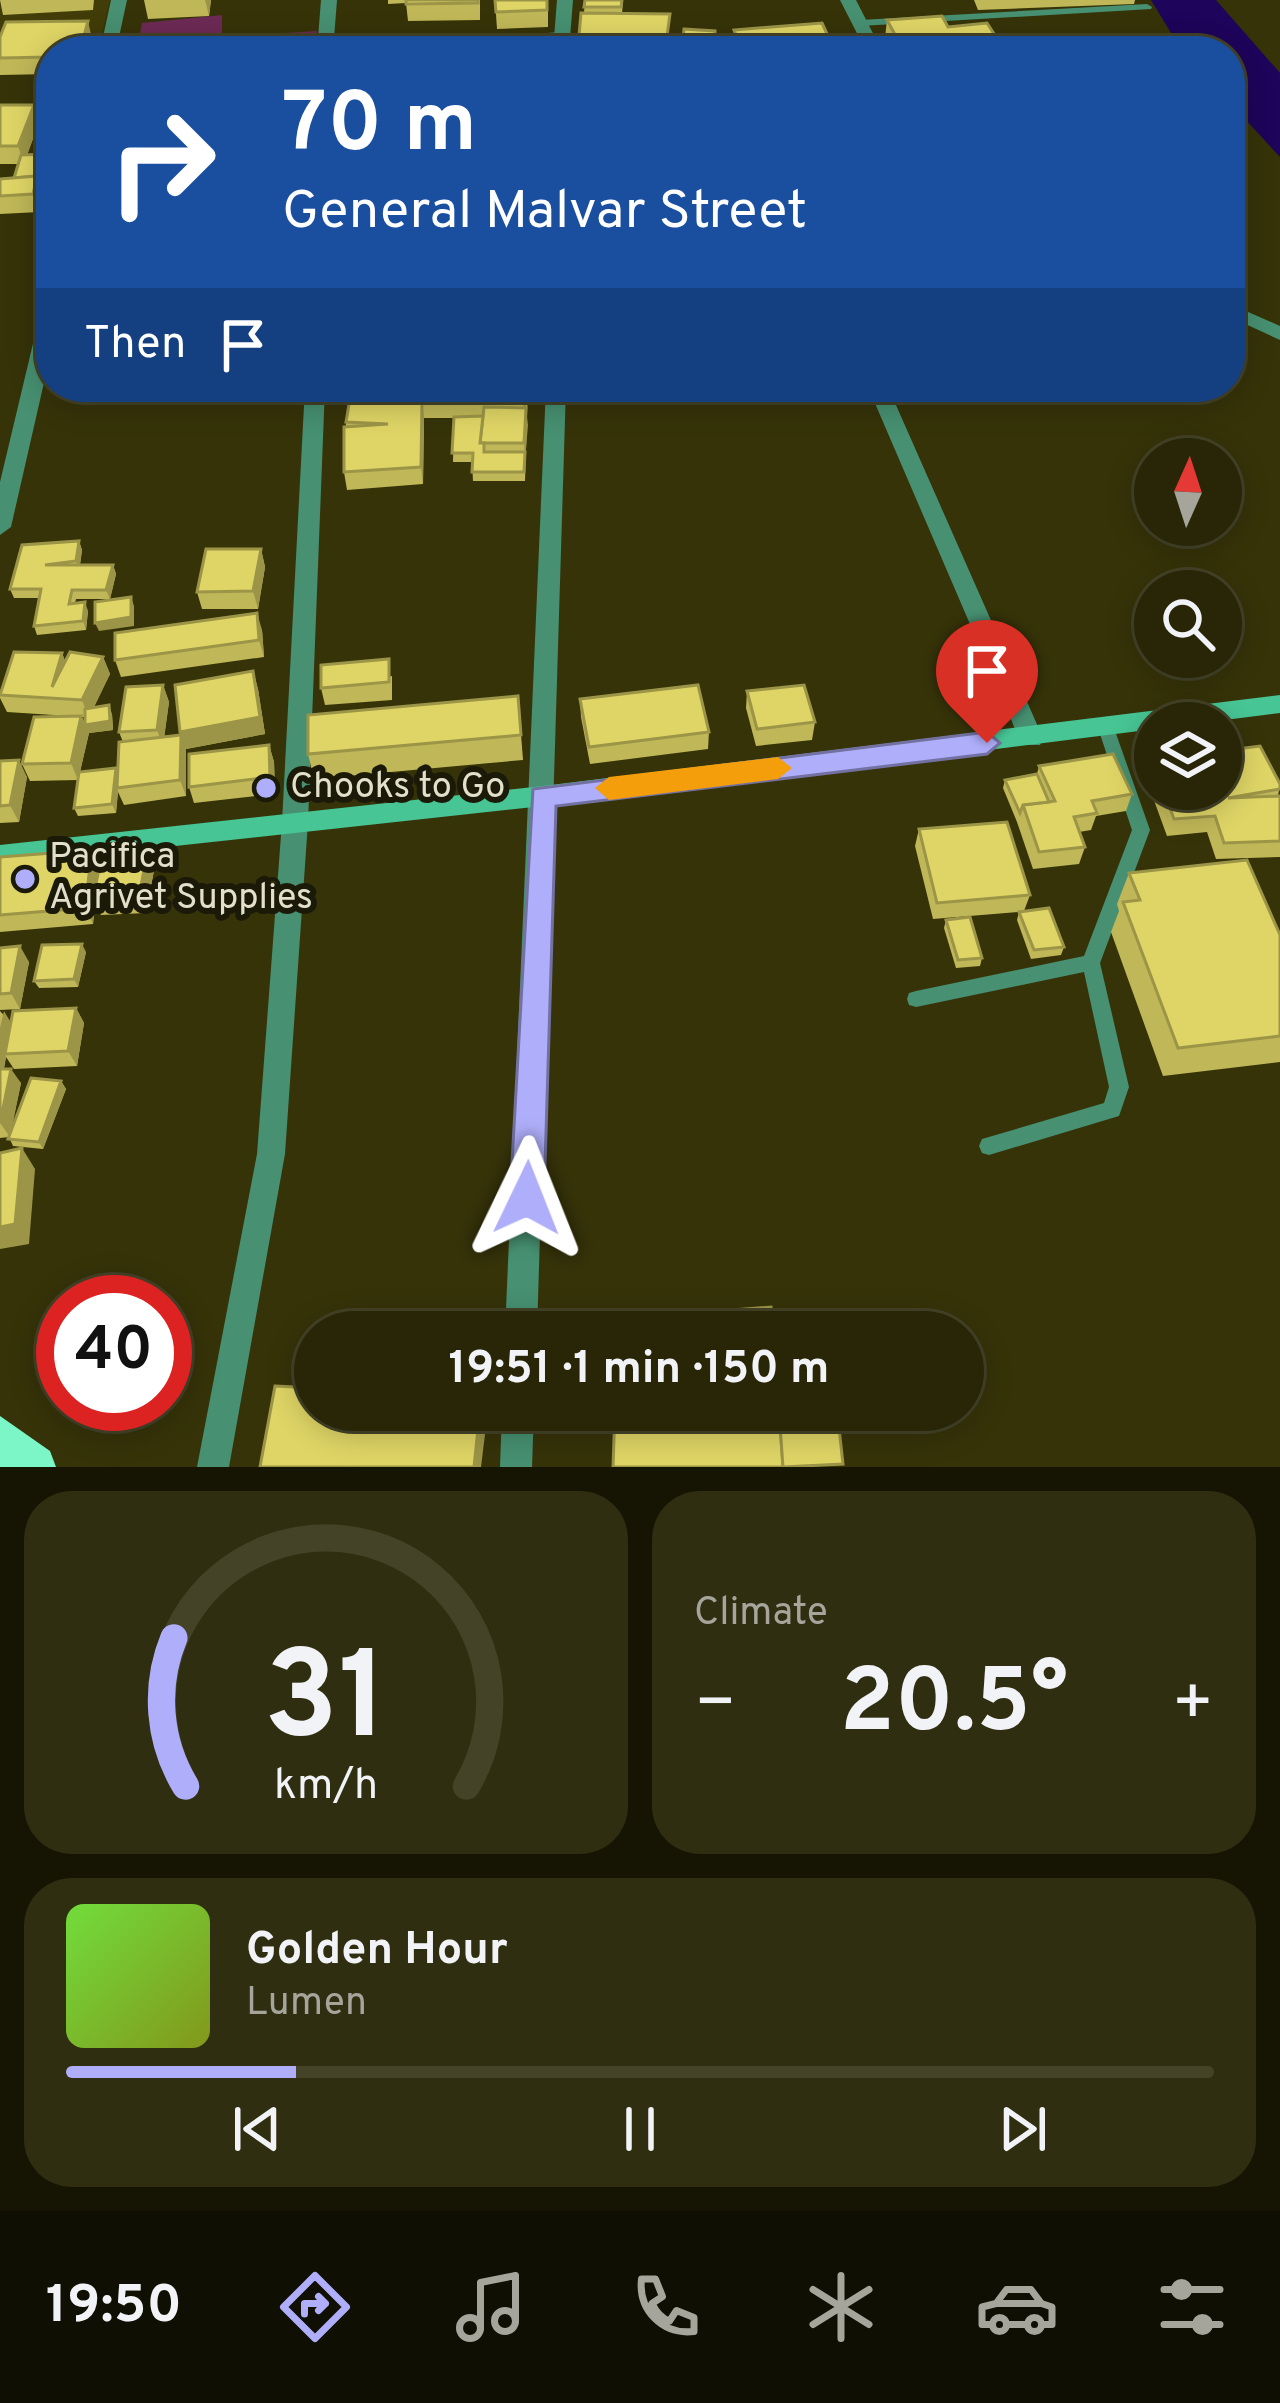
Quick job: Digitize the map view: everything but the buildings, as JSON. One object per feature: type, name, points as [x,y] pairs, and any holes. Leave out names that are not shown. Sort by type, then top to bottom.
[{"type":"highway","points":[[0,1438],[34,1467]]},
{"type":"main road","points":[[0,855],[543,796],[1280,704]]},
{"type":"street","points":[[111,36],[118,0]]},
{"type":"street","points":[[326,36],[329,0]]},
{"type":"street","points":[[562,36],[565,0]]},
{"type":"street","points":[[848,0],[866,36]]},
{"type":"street","points":[[1245,317],[1280,334]]},
{"type":"street","points":[[0,527],[36,374]]},
{"type":"street","points":[[213,1467],[271,1154],[295,822],[314,402]]},
{"type":"street","points":[[522,1311],[556,402]]},
{"type":"street","points":[[885,402],[1031,738]]},
{"type":"street","points":[[516,1467],[517,1431]]},
{"type":"lane","points":[[860,23],[1147,8]]},
{"type":"lane","points":[[989,1146],[1112,1110],[1119,1087],[1091,963],[1141,830],[1106,728]]},
{"type":"lane","points":[[916,999],[1091,963]]},
{"type":"shaded area","points":[[0,0],[110,0],[102,33],[4,38],[0,48]]},
{"type":"shaded area","points":[[1151,0],[1216,0],[1280,73],[1280,157],[1245,119],[1245,36],[1173,36]]},
{"type":"shaded area","points":[[222,15],[222,36],[140,36],[142,23]]},
{"type":"shaded area","points":[[317,31],[317,36],[238,36]]},
{"type":"slow traffic","points":[[609,788],[778,768]]},
{"type":"place","name":"Chooks to Go","points":[[266,788]]},
{"type":"place","name":"Pacifica Agrivet Supplies","points":[[25,879]]},
{"type":"route","points":[[527,1198],[543,796],[987,743]]}]
